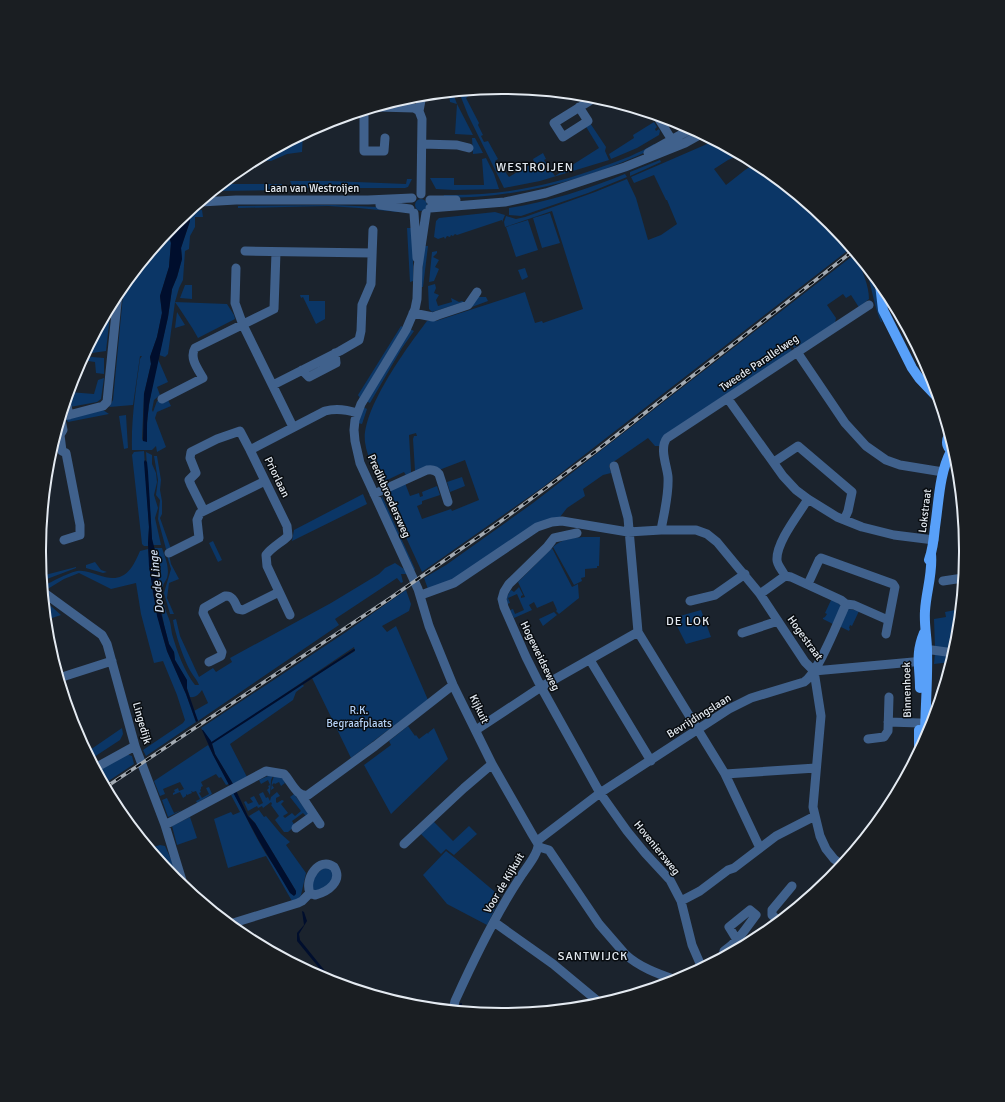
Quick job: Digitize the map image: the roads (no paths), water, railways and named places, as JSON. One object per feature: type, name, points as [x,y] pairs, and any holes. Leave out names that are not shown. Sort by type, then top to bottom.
[{"type":"main road","points":[[881,296],[882,305],[886,316],[919,378],[929,388]]},
{"type":"main road","points":[[885,303],[886,316]]},
{"type":"main road","points":[[943,472],[950,462]]},
{"type":"main road","name":"Lokstraat","points":[[931,554],[943,472]]},
{"type":"main road","name":"Binnenhoek","points":[[924,725],[920,642],[924,631],[927,592],[926,572],[931,554]]},
{"type":"main road","name":"Binnenhoek","points":[[920,736],[920,677],[922,661]]},
{"type":"street","points":[[421,102],[419,111],[422,119],[421,194]]},
{"type":"street","points":[[579,107],[587,102]]},
{"type":"street","points":[[395,107],[414,108],[419,111]]},
{"type":"street","points":[[364,116],[364,150],[384,151],[384,138]]},
{"type":"street","points":[[661,123],[674,143]]},
{"type":"street","points":[[674,143],[686,133]]},
{"type":"street","points":[[429,207],[428,197],[421,194],[417,194],[412,198],[409,204],[412,211],[421,215],[429,207],[461,200],[523,194],[547,189],[607,170],[693,137]]},
{"type":"street","points":[[422,144],[457,145],[469,148]]},
{"type":"street","name":"Laan van Westroijen","points":[[209,202],[236,200],[368,200],[412,198]]},
{"type":"street","name":"Laan van Westroijen","points":[[213,202],[230,204],[368,204],[412,211]]},
{"type":"street","name":"Predikbroedersweg","points":[[418,267],[429,207]]},
{"type":"street","name":"Predikbroedersweg","points":[[412,211],[418,267],[417,299],[406,330],[362,401],[357,413],[354,430],[357,454],[415,582]]},
{"type":"street","points":[[273,385],[359,340],[362,331],[362,305],[371,284],[373,230]]},
{"type":"street","points":[[245,251],[372,253]]},
{"type":"street","points":[[162,399],[203,378],[193,358],[195,348],[274,309],[276,252]]},
{"type":"street","points":[[236,268],[235,303],[243,325],[293,427]]},
{"type":"street","points":[[413,313],[433,317],[468,305],[477,292]]},
{"type":"street","name":"Tweede Parallelweg","points":[[661,530],[667,498],[668,477],[664,442],[667,438],[869,305]]},
{"type":"street","points":[[67,416],[102,406],[107,402],[116,309]]},
{"type":"street","points":[[797,352],[851,432],[866,446],[886,460],[900,465],[943,472]]},
{"type":"street","points":[[728,399],[790,484],[808,499],[844,520],[862,527],[880,532],[934,540]]},
{"type":"street","name":"Priorlaan","points":[[290,615],[267,566],[266,555],[270,549],[288,536],[288,526],[250,450],[325,411],[346,409],[357,413]]},
{"type":"street","points":[[204,511],[189,480],[196,473],[190,458],[191,452],[217,439],[240,431],[250,450]]},
{"type":"street","points":[[61,439],[62,451],[66,454],[80,525],[80,535],[64,540]]},
{"type":"street","points":[[774,462],[798,446],[852,492],[844,520]]},
{"type":"street","points":[[614,466],[628,518],[628,532],[638,632],[724,774],[760,848]]},
{"type":"street","points":[[374,494],[431,469],[439,474],[448,502]]},
{"type":"street","points":[[169,553],[199,538],[197,520],[200,514],[204,511],[265,481]]},
{"type":"street","points":[[785,576],[777,560],[779,550],[786,534],[808,499]]},
{"type":"street","points":[[421,595],[454,583],[537,527],[552,522],[562,521],[628,532],[661,530]]},
{"type":"street","points":[[552,522],[554,538],[577,533]]},
{"type":"street","name":"Hogestraat","points":[[661,530],[702,531],[718,542],[760,594],[805,662],[814,671],[821,716],[813,807],[820,836],[826,849],[837,862]]},
{"type":"street","name":"Hogeweidseweg","points":[[554,538],[547,547],[509,584],[502,599],[512,627],[541,687],[600,793]]},
{"type":"street","points":[[808,584],[821,558],[892,583],[895,587],[886,634]]},
{"type":"street","points":[[690,600],[715,595],[745,574]]},
{"type":"street","points":[[760,594],[785,576],[791,577],[841,600],[846,604],[888,620]]},
{"type":"street","points":[[943,581],[958,579]]},
{"type":"street","name":"Kijkuit","points":[[415,582],[421,595],[429,626],[453,685],[492,764],[538,844]]},
{"type":"street","points":[[209,662],[221,656],[222,652],[203,613],[204,608],[225,596],[228,596],[232,597],[238,609],[243,610],[279,592]]},
{"type":"street","name":"Lingedijk","points":[[49,596],[102,635],[107,644],[135,746],[165,825],[180,874]]},
{"type":"street","points":[[814,671],[846,604]]},
{"type":"street","points":[[742,633],[778,621]]},
{"type":"street","points":[[476,730],[541,687],[638,632]]},
{"type":"street","points":[[932,650],[947,652]]},
{"type":"street","points":[[590,660],[651,761]]},
{"type":"street","points":[[64,676],[112,661]]},
{"type":"street","points":[[814,671],[922,661]]},
{"type":"street","name":"Bevrijdingslaan","points":[[600,793],[729,709],[751,698],[804,682],[809,679],[814,671]]},
{"type":"street","points":[[300,794],[305,796],[310,794],[375,746],[453,685]]},
{"type":"street","points":[[868,739],[884,737],[888,731],[889,697]]},
{"type":"street","points":[[888,722],[920,723]]},
{"type":"street","points":[[100,765],[135,746]]},
{"type":"street","points":[[404,844],[492,764]]},
{"type":"street","points":[[724,774],[816,768]]},
{"type":"street","points":[[165,825],[263,773],[270,772],[282,773],[286,775],[320,824]]},
{"type":"street","name":"Voor de Kijkuit","points":[[454,1005],[494,922],[538,844],[600,793]]},
{"type":"street","name":"Hoveniersweg","points":[[600,793],[627,831],[670,880],[681,901],[692,945],[699,962]]},
{"type":"street","points":[[296,828],[314,815]]},
{"type":"street","points":[[681,901],[700,891],[728,870],[734,868],[776,836],[815,816]]},
{"type":"street","points":[[538,844],[549,850],[599,924],[625,954],[629,958],[655,973],[666,977]]},
{"type":"street","points":[[775,917],[772,915],[772,910],[792,886]]},
{"type":"street","points":[[237,922],[298,903],[313,894]]},
{"type":"street","points":[[494,922],[554,964],[595,998]]},
{"type":"street","points":[[732,945],[737,940]]},
{"type":"water","points":[[190,219],[181,248],[182,259],[172,289],[168,317],[149,404],[147,442],[143,441],[144,394],[151,364],[150,357],[157,337],[162,313],[160,296],[169,267],[171,243],[170,239]]},
{"type":"water","name":"Doode Linge","points":[[145,460],[147,462],[148,472],[152,539],[160,569],[157,587],[161,613],[169,644],[174,652],[175,660],[187,680],[187,689],[198,721],[196,722],[186,694],[167,651],[157,616],[149,566],[149,527]]},
{"type":"water","points":[[202,730],[211,741],[215,754],[233,784],[248,816],[255,823],[296,891],[294,896],[290,893],[259,841],[213,755]]},
{"type":"water","points":[[302,911],[304,912],[307,921],[299,934],[300,940],[326,972],[320,969],[297,941],[297,933],[304,925]]},
{"type":"waterway","points":[[210,744],[354,650]]},
{"type":"railway","points":[[110,784],[389,599],[497,524],[596,451],[849,254]]},
{"type":"district","name":"WESTROIJEN","points":[[535,167]]},
{"type":"district","name":"DE LOK","points":[[688,621]]},
{"type":"district","name":"SANTWIJCK","points":[[593,956]]},
{"type":"park label","name":"R.K. Begraafplaats","points":[[359,716]]}]
